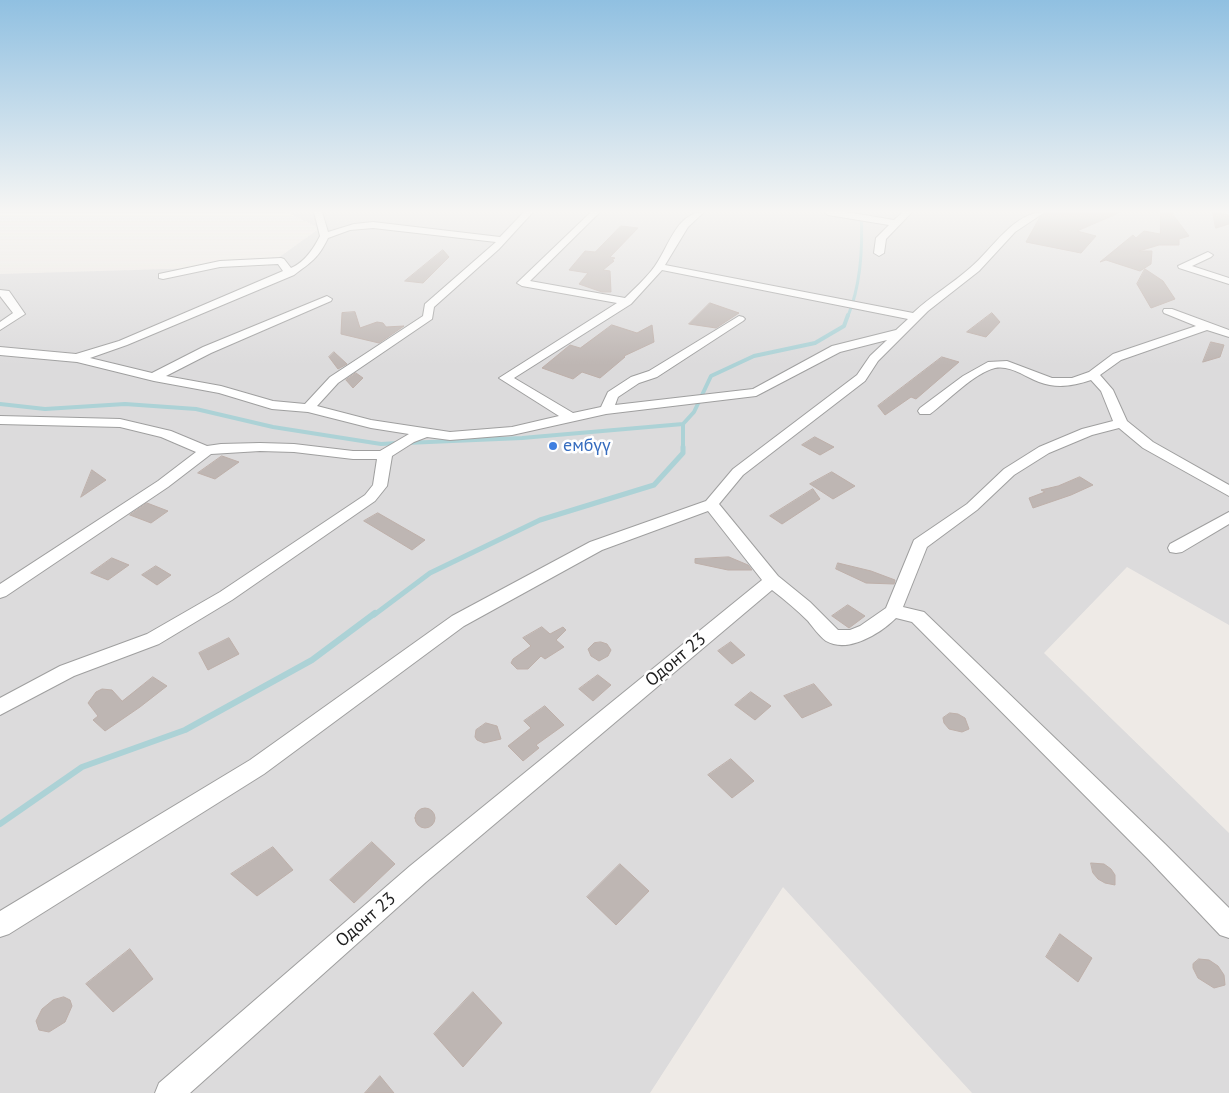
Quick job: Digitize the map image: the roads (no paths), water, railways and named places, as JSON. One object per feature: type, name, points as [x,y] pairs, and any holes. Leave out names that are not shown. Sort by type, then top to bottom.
[{"type":"street","points":[[163,276],[220,264],[240,263]]},
{"type":"street","points":[[283,263],[290,273]]},
{"type":"street","points":[[77,358],[123,343],[290,273],[305,263]]},
{"type":"street","points":[[308,408],[334,380],[428,317],[429,306],[477,263]]},
{"type":"street","points":[[543,263],[522,283],[627,302]]},
{"type":"street","points":[[571,418],[523,387],[505,378],[627,302],[662,263]]},
{"type":"street","points":[[0,925],[257,767],[458,621],[596,546],[711,504],[738,472],[861,378],[874,358],[916,317],[980,263]]},
{"type":"street","points":[[1189,263],[1182,266],[1229,281]]},
{"type":"street","points":[[660,267],[916,317]]},
{"type":"street","points":[[0,292],[5,293],[19,314],[0,327]]},
{"type":"street","points":[[154,377],[207,350],[326,299]]},
{"type":"street","points":[[1168,312],[1229,334]]},
{"type":"street","points":[[606,410],[613,395],[635,380],[653,374],[739,319]]},
{"type":"street","points":[[925,411],[977,373],[993,365],[1011,366],[1053,383],[1073,382],[1093,375],[1117,357],[1206,326]]},
{"type":"street","points":[[0,351],[77,358],[154,377],[221,390],[272,405],[308,408],[371,424],[450,436],[512,431],[606,410],[756,392],[836,349],[900,333]]},
{"type":"street","points":[[1093,375],[1107,390],[1121,423],[1148,445],[1229,491]]},
{"type":"street","points":[[0,420],[120,423],[166,434],[206,451]]},
{"type":"street","points":[[711,504],[772,580],[816,618],[833,637],[843,639],[865,631],[885,620],[893,610],[920,544],[972,507],[1009,472],[1044,450],[1087,432],[1121,423]]},
{"type":"street","points":[[0,592],[163,484],[206,451],[221,448],[260,447],[294,448],[353,455],[386,455],[409,439],[426,432]]},
{"type":"street","points":[[0,706],[67,670],[154,640],[226,596],[370,498],[380,486],[386,455]]},
{"type":"street","points":[[1176,548],[1229,517]]},
{"type":"street","name":"Одонт 23","points":[[169,1093],[418,874],[772,580]]},
{"type":"street","points":[[893,610],[918,617],[1150,845],[1229,926]]},
{"type":"waterway","points":[[848,316],[856,291],[860,263]]},
{"type":"waterway","points":[[683,424],[694,412],[711,376],[754,356],[815,343],[844,326],[848,315]]},
{"type":"waterway","points":[[0,404],[45,409],[125,404],[196,409],[273,427],[381,444],[398,443]]},
{"type":"waterway","points":[[374,615],[430,573],[540,520],[654,485],[683,453],[683,424]]},
{"type":"waterway","points":[[406,443],[522,438],[683,424]]},
{"type":"waterway","points":[[0,824],[82,767],[185,730],[312,660],[375,613]]},
{"type":"place","name":"ембүү","points":[[553,446]]}]
